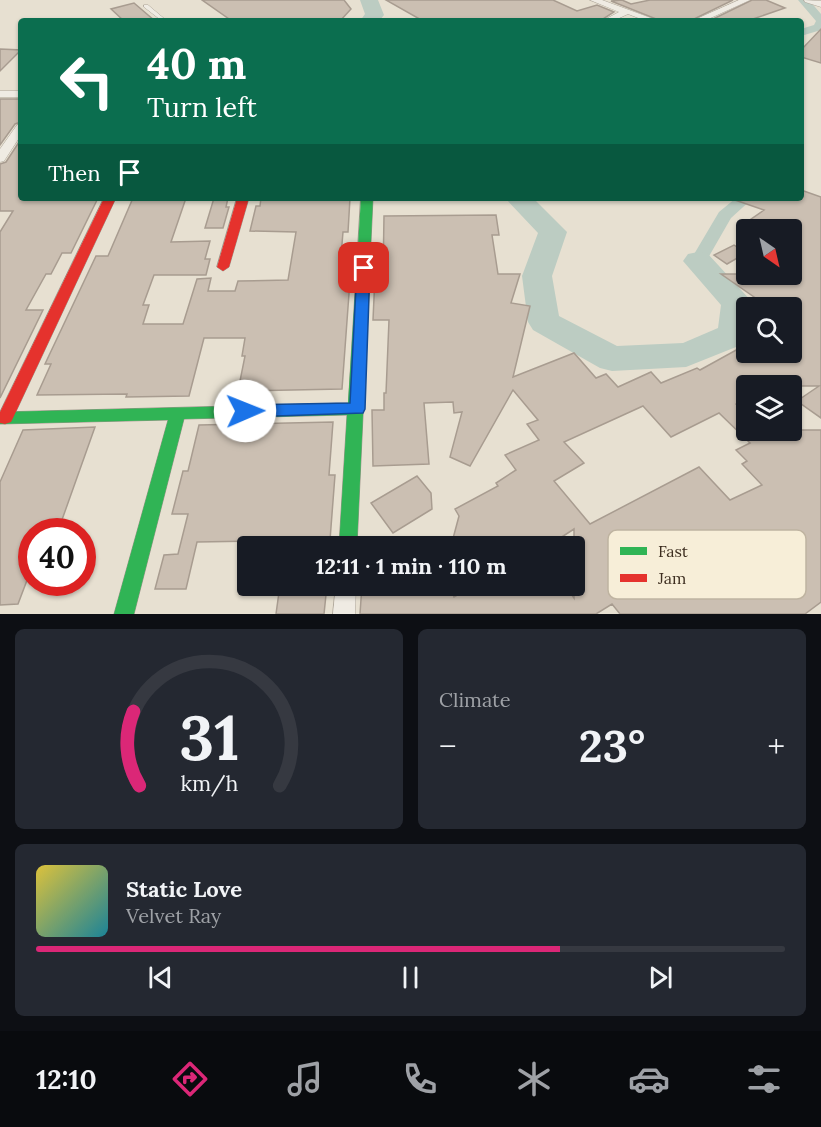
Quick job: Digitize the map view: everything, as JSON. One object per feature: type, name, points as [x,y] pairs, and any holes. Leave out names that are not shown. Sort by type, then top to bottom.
[{"type":"street","points":[[594,0],[647,18]]},
{"type":"street","points":[[703,18],[746,0]]},
{"type":"street","points":[[808,0],[821,4]]},
{"type":"street","points":[[613,18],[628,11]]},
{"type":"street","points":[[0,94],[18,94]]},
{"type":"street","points":[[0,158],[18,131]]},
{"type":"street","points":[[109,201],[2,418],[357,409]]},
{"type":"street","points":[[223,267],[242,201]]},
{"type":"street","points":[[349,536],[367,201]]},
{"type":"street","points":[[124,614],[178,413]]},
{"type":"street","points":[[344,614],[345,596]]},
{"type":"lane","points":[[146,6],[161,18]]},
{"type":"building","points":[[202,0],[344,0],[351,9],[343,18],[228,18]]},
{"type":"building","points":[[386,0],[553,0],[577,11],[597,5],[614,12],[605,18],[418,18]]},
{"type":"building","points":[[622,0],[631,4],[650,0],[733,0],[696,18],[654,18],[611,1]]},
{"type":"building","points":[[752,0],[766,0],[785,8],[756,18],[715,18]]},
{"type":"building","points":[[134,3],[152,18],[121,18],[111,9]]},
{"type":"building","points":[[821,29],[821,63],[804,58],[804,47]]},
{"type":"building","points":[[0,49],[18,50],[18,53],[0,71]]},
{"type":"building","points":[[0,99],[18,99],[18,123],[0,145]]},
{"type":"building","points":[[18,144],[18,201],[97,201],[71,253],[62,253],[51,274],[46,274],[26,310],[43,310],[0,398],[0,232],[13,211],[0,211],[0,164],[6,162]]},
{"type":"building","points":[[804,191],[821,197],[821,418],[802,405],[802,398],[819,386],[802,386],[802,375],[736,375],[736,429],[719,413],[671,437],[643,406],[564,442],[584,463],[554,481],[590,524],[699,467],[730,500],[762,485],[742,464],[747,461],[736,450],[750,443],[748,441],[802,441],[802,430],[821,430],[821,602],[805,614],[620,614],[612,604],[596,614],[360,614],[361,596],[573,596],[574,598],[574,596],[585,596],[585,536],[574,536],[574,529],[563,536],[454,536],[459,516],[455,509],[498,486],[496,483],[516,470],[505,455],[539,440],[527,424],[538,420],[513,390],[470,466],[450,457],[462,412],[454,413],[453,402],[424,403],[429,464],[373,466],[372,410],[384,410],[384,393],[386,393],[389,320],[373,320],[375,276],[383,276],[384,216],[496,215],[499,235],[492,235],[498,274],[520,274],[511,303],[530,306],[513,377],[574,353],[596,378],[606,374],[618,387],[651,372],[661,383],[697,368],[700,370],[736,350],[736,363],[802,363],[802,297],[754,297],[737,285],[802,285],[802,219],[751,219],[764,210],[738,201],[804,201]]},
{"type":"building","points":[[132,201],[185,201],[171,242],[210,241],[205,259],[210,259],[206,275],[154,275],[143,305],[149,305],[143,324],[183,324],[197,279],[211,278],[208,291],[235,291],[238,281],[288,280],[296,232],[250,231],[256,206],[260,206],[261,201],[350,201],[348,232],[343,232],[339,280],[350,280],[342,389],[238,391],[245,356],[242,356],[245,338],[204,338],[189,396],[37,395],[51,364],[45,364],[96,256],[108,256]]},
{"type":"building","points":[[213,201],[227,201],[226,207],[229,207],[223,228],[205,228]]},
{"type":"building","points":[[734,245],[736,246],[736,259],[727,264],[714,255]]},
{"type":"building","points":[[721,274],[736,274],[736,284]]},
{"type":"building","points":[[333,422],[329,475],[335,475],[330,536],[237,536],[237,541],[197,542],[186,589],[155,589],[164,555],[178,554],[188,514],[172,514],[183,471],[188,471],[199,425]]},
{"type":"building","points":[[95,427],[63,518],[18,518],[18,596],[21,596],[18,604],[0,605],[0,482],[23,430]]},
{"type":"building","points":[[417,476],[431,493],[432,509],[393,533],[371,503]]},
{"type":"building","points":[[278,596],[326,596],[324,614],[276,614]]},
{"type":"waterway","points":[[369,0],[375,15],[372,18]]},
{"type":"waterway","points":[[803,0],[821,20]]},
{"type":"waterway","points":[[804,32],[819,27],[821,22]]},
{"type":"waterway","points":[[521,201],[553,232],[537,276],[544,322],[612,359],[686,355],[734,335],[737,303],[698,261]]},
{"type":"waterway","points":[[698,261],[725,215],[741,201]]},
{"type":"traffic: fast","points":[[349,536],[367,201]]},
{"type":"traffic: fast","points":[[0,418],[357,409]]},
{"type":"traffic: fast","points":[[124,614],[178,413]]},
{"type":"traffic: jam","points":[[5,418],[109,201]]},
{"type":"traffic: jam","points":[[223,267],[242,201]]},
{"type":"route","points":[[245,411],[357,409],[364,268]]}]
